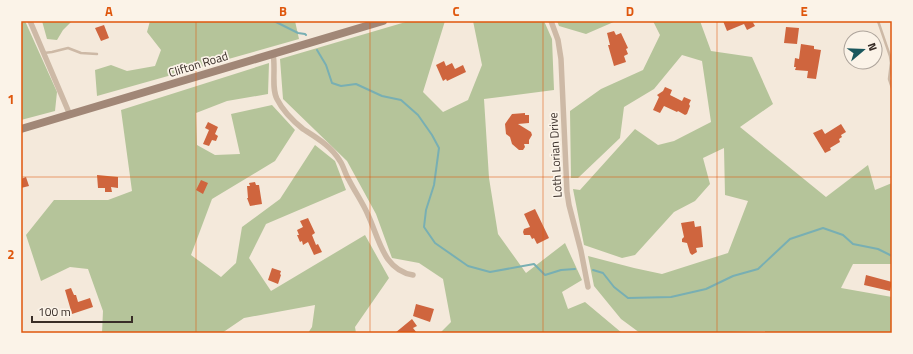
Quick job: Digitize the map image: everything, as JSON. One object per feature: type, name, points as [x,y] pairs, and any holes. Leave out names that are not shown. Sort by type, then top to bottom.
[{"type":"main road","name":"Clifton Road","points":[[21,129],[273,54],[373,22],[383,21]]},
{"type":"street","points":[[30,21],[70,115]]},
{"type":"street","name":"Loth Lorian Drive","points":[[551,21],[558,40],[561,59],[567,192],[583,258],[588,287]]},
{"type":"street","points":[[273,54],[275,64],[274,89],[278,101],[287,114],[297,124],[325,144],[340,160],[348,178],[364,205],[386,258],[399,271],[413,275]]},
{"type":"lane","points":[[878,21],[890,56],[891,63],[889,79],[892,88]]},
{"type":"lane","points":[[44,53],[68,48],[81,53],[98,54]]},
{"type":"green space","points":[[21,21],[25,21],[57,92],[55,111],[21,120]]},
{"type":"green space","points":[[42,21],[72,21],[63,30],[57,40],[47,39]]},
{"type":"green space","points":[[150,21],[295,21],[299,39],[97,96],[95,70],[111,65],[127,71],[155,66],[161,50],[147,32]]},
{"type":"green space","points":[[409,21],[445,21],[423,92],[443,112],[468,100],[482,65],[473,21],[544,21],[552,39],[554,90],[484,99],[489,178],[498,234],[526,273],[565,243],[582,280],[562,292],[568,309],[585,302],[622,333],[440,333],[451,322],[443,279],[419,263],[392,258],[376,214],[347,161],[283,99],[280,59]]},
{"type":"green space","points":[[557,21],[616,21],[586,34],[559,26]]},
{"type":"green space","points":[[653,21],[700,21],[711,51],[752,57],[773,104],[740,127],[826,197],[868,165],[875,190],[892,183],[892,264],[853,264],[841,288],[892,297],[892,333],[765,333],[765,331],[731,333],[640,333],[621,319],[594,286],[588,256],[662,274],[728,253],[748,201],[725,195],[724,148],[703,158],[710,184],[695,201],[674,212],[635,255],[622,258],[584,245],[573,189],[580,190],[635,129],[658,145],[674,141],[711,122],[702,61],[682,55],[654,89],[624,107],[620,138],[578,178],[571,178],[570,111],[601,89],[643,70],[660,35]]},
{"type":"green space","points":[[269,63],[268,94],[227,101],[196,113],[197,145],[215,155],[240,154],[231,114],[272,105],[295,130],[275,161],[212,199],[191,255],[221,277],[236,263],[242,227],[280,199],[315,145],[335,161],[346,190],[266,224],[249,258],[271,291],[365,235],[389,278],[355,327],[356,333],[308,333],[312,327],[315,305],[244,318],[222,333],[102,333],[103,311],[88,269],[70,267],[41,281],[26,235],[54,200],[108,200],[132,191],[121,110]]},
{"type":"building","points":[[723,21],[752,21],[755,26],[747,30],[744,24],[727,31]]},
{"type":"building","points":[[104,25],[109,38],[101,41],[95,28]]},
{"type":"building","points":[[786,27],[799,28],[797,44],[784,43]]},
{"type":"building","points":[[614,31],[616,35],[621,33],[628,48],[626,49],[628,54],[624,56],[626,62],[614,66],[608,45],[610,45],[607,33]]},
{"type":"building","points":[[801,44],[814,46],[814,49],[821,50],[816,79],[807,78],[808,71],[795,70],[795,58],[799,59]]},
{"type":"building","points":[[444,61],[446,66],[452,63],[455,69],[463,65],[466,72],[447,81],[446,79],[443,81],[436,65]]},
{"type":"building","points":[[665,87],[672,90],[670,95],[682,101],[684,97],[691,100],[687,114],[685,115],[664,106],[660,113],[653,110],[659,97],[657,95],[663,91]]},
{"type":"building","points":[[525,113],[525,115],[529,115],[529,123],[518,124],[531,132],[532,135],[529,140],[529,144],[524,144],[525,147],[523,150],[519,150],[512,144],[510,137],[506,134],[505,124],[512,114]]},
{"type":"building","points":[[208,122],[218,127],[215,134],[218,136],[216,141],[212,140],[209,146],[203,144],[209,130],[205,128]]},
{"type":"building","points":[[841,124],[846,132],[841,135],[842,137],[839,139],[840,142],[825,153],[813,133],[822,129],[825,134]]},
{"type":"building","points":[[97,175],[118,177],[118,188],[111,187],[112,192],[105,192],[105,188],[98,188]]},
{"type":"building","points":[[26,177],[29,186],[21,188],[21,179]]},
{"type":"building","points":[[201,180],[208,183],[203,194],[196,190]]},
{"type":"building","points":[[255,182],[256,185],[259,185],[262,204],[250,206],[247,198],[247,186],[250,186],[249,183]]},
{"type":"building","points":[[535,209],[549,238],[537,244],[534,238],[532,239],[530,235],[524,235],[523,232],[524,229],[530,227],[524,214]]},
{"type":"building","points":[[308,218],[315,233],[312,235],[316,245],[318,244],[322,252],[314,255],[308,242],[303,245],[302,241],[300,242],[297,235],[299,235],[297,230],[303,227],[300,221]]},
{"type":"building","points":[[694,221],[695,227],[701,226],[703,247],[696,248],[697,252],[692,255],[687,243],[682,242],[684,237],[681,223]]},
{"type":"building","points":[[272,268],[281,271],[278,284],[268,280]]},
{"type":"building","points":[[866,275],[892,282],[890,291],[864,285]]},
{"type":"building","points":[[71,288],[74,295],[76,295],[78,302],[90,298],[93,307],[72,314],[65,290]]},
{"type":"building","points":[[416,304],[434,309],[430,322],[413,316]]},
{"type":"building","points":[[412,319],[417,326],[413,328],[417,333],[395,333]]},
{"type":"waterway","points":[[274,21],[298,33],[306,35]]},
{"type":"waterway","points":[[317,50],[326,65],[332,83],[341,86],[356,84],[382,96],[401,100],[418,115],[432,135],[439,148],[434,185],[426,210],[424,227],[435,243],[468,266],[490,272],[534,264],[545,275],[561,270],[575,269]]},
{"type":"waterway","points":[[593,270],[603,273],[614,287],[628,298],[671,297],[706,289],[733,276],[758,269],[790,239],[823,228],[843,235],[853,244],[878,249],[892,256]]}]
